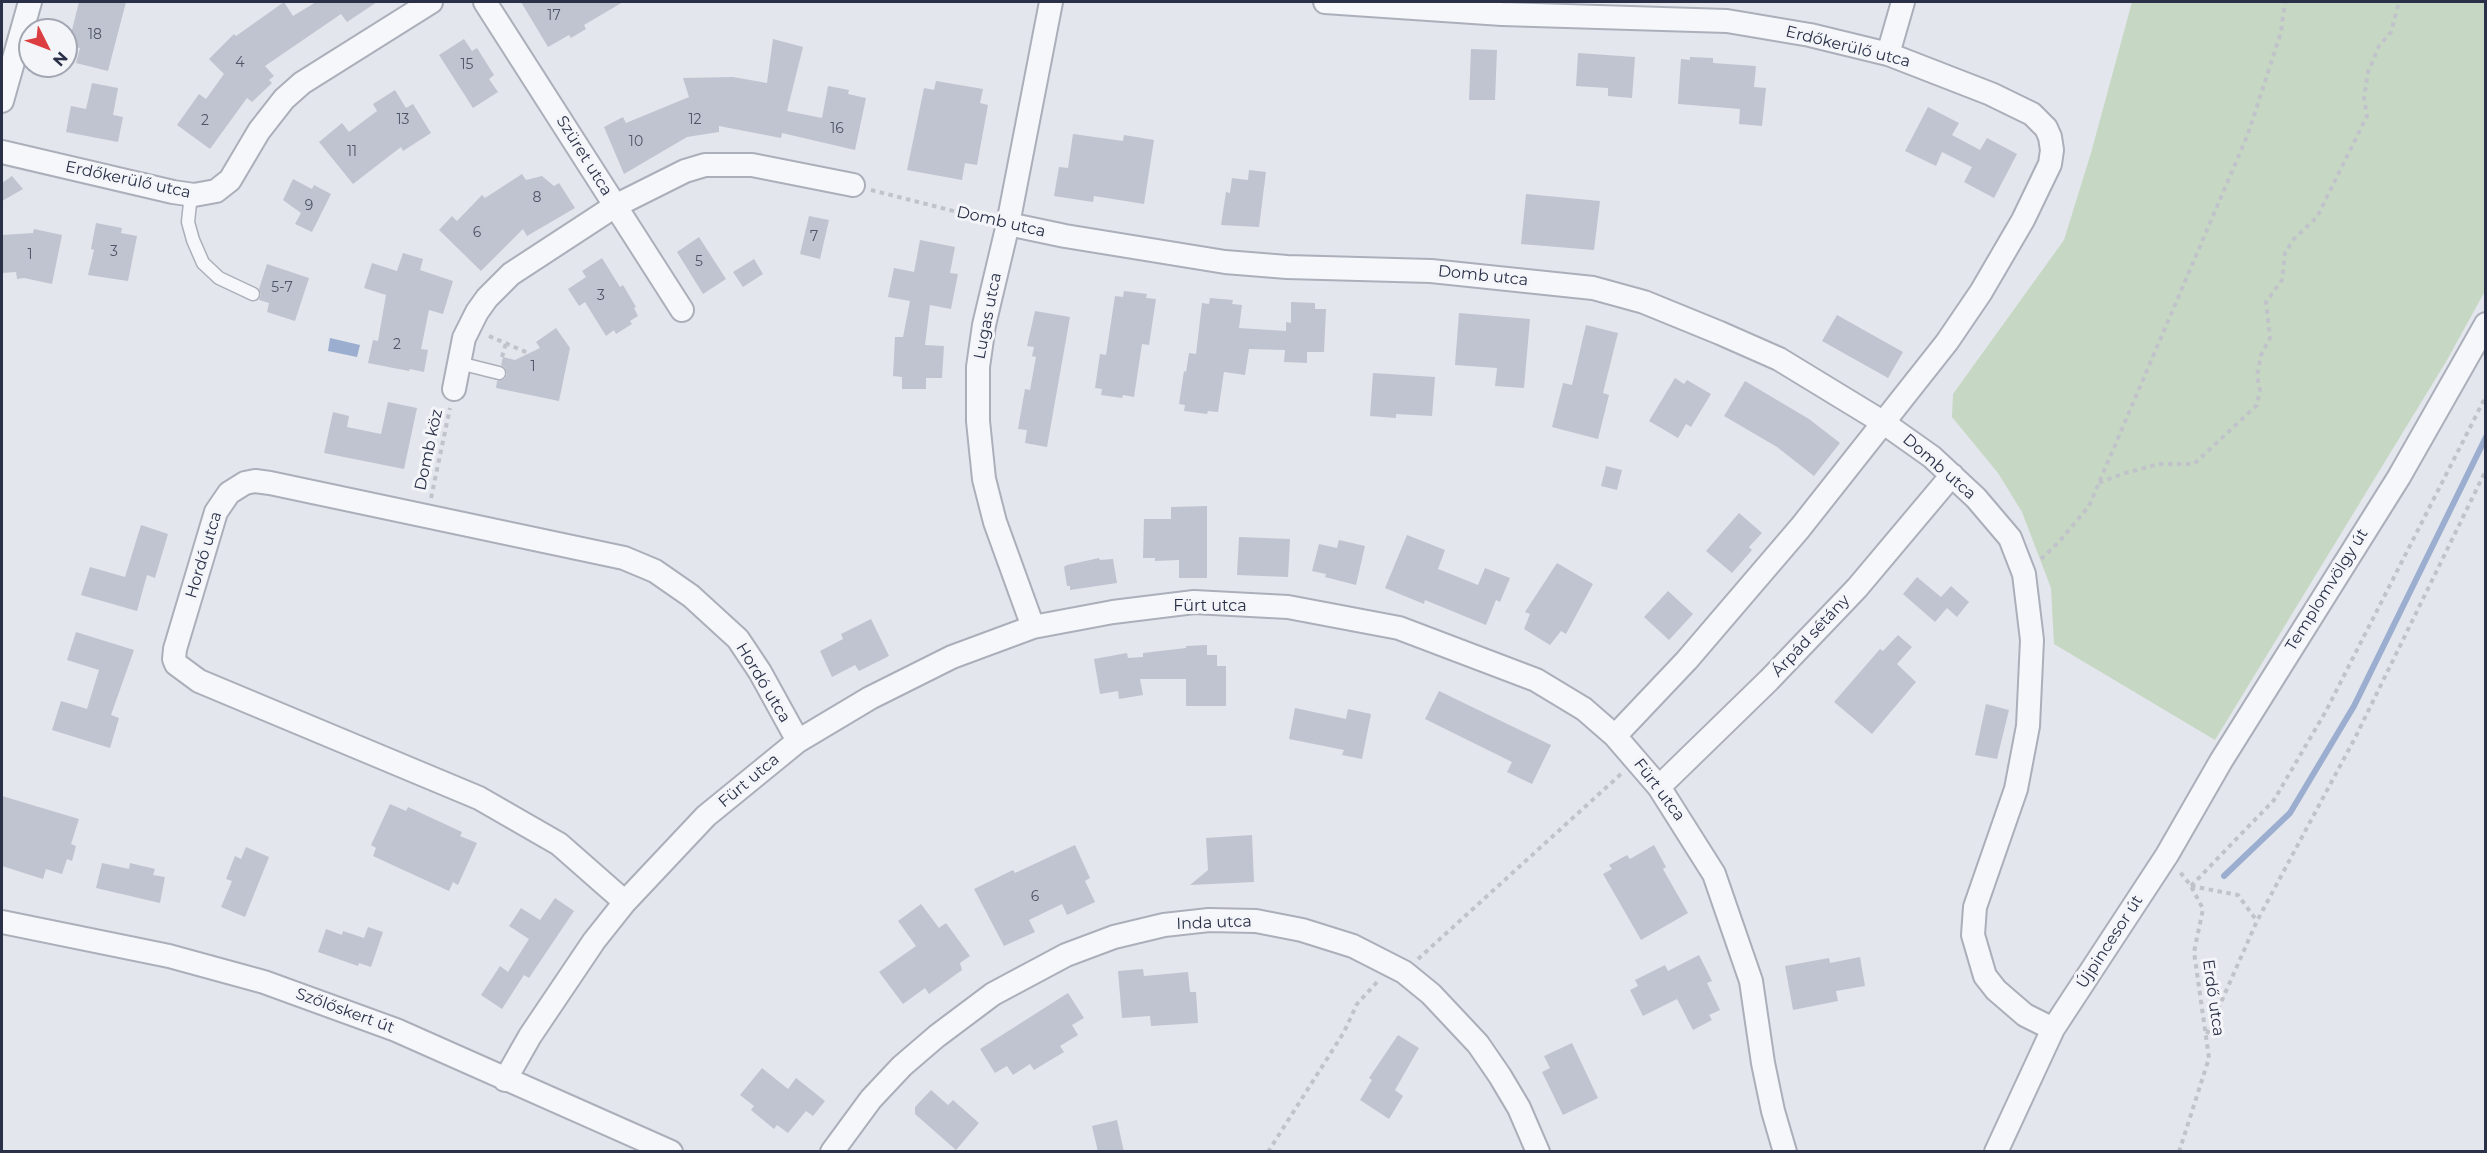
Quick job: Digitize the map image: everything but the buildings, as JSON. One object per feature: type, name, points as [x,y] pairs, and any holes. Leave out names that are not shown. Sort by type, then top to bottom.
[{"type":"street","points":[[2,101],[30,2]]},
{"type":"street","name":"Erdőkerülő utca","points":[[2,152],[173,192],[208,194],[223,187],[230,180],[272,113],[303,83],[431,2]]},
{"type":"street","name":"Szüret utca","points":[[485,2],[682,310]]},
{"type":"street","name":"Lugas utca","points":[[1033,627],[995,522],[984,480],[978,421],[978,367],[984,325],[1008,224],[1051,2]]},
{"type":"street","name":"Erdőkerülő utca","points":[[1326,2],[1502,14],[1726,21],[1810,35],[1888,54],[1991,94],[2032,114],[2046,128],[2052,150],[2050,164],[2023,220],[1981,292],[1947,342],[1884,423]]},
{"type":"street","points":[[1888,54],[1903,2]]},
{"type":"street","points":[[454,389],[464,338],[487,298],[511,274],[615,206],[685,171],[705,165],[752,165],[853,185]]},
{"type":"street","name":"Domb utca","points":[[1008,224],[1065,236],[1225,262],[1287,267],[1431,271],[1593,288],[1644,302],[1779,359],[1884,423],[1932,457],[1952,475],[2010,538],[2024,574],[2032,640],[2028,726],[2016,789],[1975,907],[1973,935],[1985,976],[1996,990],[2025,1015],[2053,1029]]},
{"type":"street","name":"Templomvölgy út","points":[[2167,855],[2221,761],[2399,477],[2486,324]]},
{"type":"street","points":[[1615,736],[1723,619],[1884,423]]},
{"type":"street","name":"Árpád sétány","points":[[1659,787],[1769,680],[1857,588],[1952,475]]},
{"type":"street","name":"Hordó utca","points":[[625,902],[559,844],[479,798],[199,681],[176,664],[175,649],[216,512],[222,500],[237,487],[255,482],[270,483],[624,558],[656,571],[691,596],[738,639],[760,672],[798,741]]},
{"type":"street","name":"Fürt utca","points":[[505,1080],[530,1036],[594,941],[625,902],[706,816],[798,741],[870,698],[952,657],[1033,627],[1113,612],[1194,602],[1288,607],[1399,628],[1536,680],[1584,710],[1615,736],[1636,759],[1659,787],[1713,874],[1733,923],[1751,981],[1763,1063],[1773,1111],[1785,1152]]},
{"type":"street","name":"Újpincesor út","points":[[2053,1029],[2167,855]]},
{"type":"street","name":"Inda utca","points":[[832,1152],[872,1099],[902,1065],[993,994],[1066,955],[1114,937],[1164,925],[1209,920],[1256,921],[1302,930],[1353,946],[1399,969],[1431,993],[1478,1044],[1510,1092],[1538,1152]]},
{"type":"street","name":"Szőlőskert út","points":[[2,922],[169,956],[264,982],[396,1029],[505,1080],[671,1152]]},
{"type":"street","points":[[1996,1152],[2053,1029]]},
{"type":"lane","points":[[191,194],[188,222],[203,263],[219,278],[254,294]]},
{"type":"lane","points":[[459,363],[499,372]]},
{"type":"path","points":[[2024,574],[2058,543],[2088,507],[2248,134],[2281,32],[2284,2]]},
{"type":"path","points":[[2098,484],[2122,474],[2159,464],[2194,464],[2257,405],[2261,355],[2270,338],[2266,302],[2282,280],[2285,253],[2294,239],[2317,217],[2367,116],[2364,98],[2368,72],[2379,46],[2391,32],[2399,2]]},
{"type":"path","name":"Domb utca","points":[[853,185],[1008,224]]},
{"type":"path","points":[[469,327],[528,353]]},
{"type":"path","points":[[501,358],[506,344]]},
{"type":"path","name":"Domb köz","points":[[428,516],[454,389]]},
{"type":"path","points":[[2191,886],[2274,800],[2326,711],[2486,396]]},
{"type":"path","points":[[2207,1034],[2257,921],[2355,738],[2486,470]]},
{"type":"path","points":[[1268,1152],[1344,1032],[1357,1004],[1636,759]]},
{"type":"path","name":"Erdő utca","points":[[2167,855],[2191,886],[2203,909],[2194,952],[2209,1058],[2179,1152]]},
{"type":"path","points":[[2191,886],[2238,895],[2257,921]]},
{"type":"green space","points":[[2132,2],[2485,2],[2485,291],[2447,360],[2215,740],[2054,644],[2051,588],[2022,512],[1998,473],[1952,417],[1953,394],[2064,240],[2091,153]]},
{"type":"water","points":[[330,338],[360,345],[357,357],[328,351]]},
{"type":"waterway","points":[[2224,876],[2290,813],[2354,706],[2486,437]]}]
